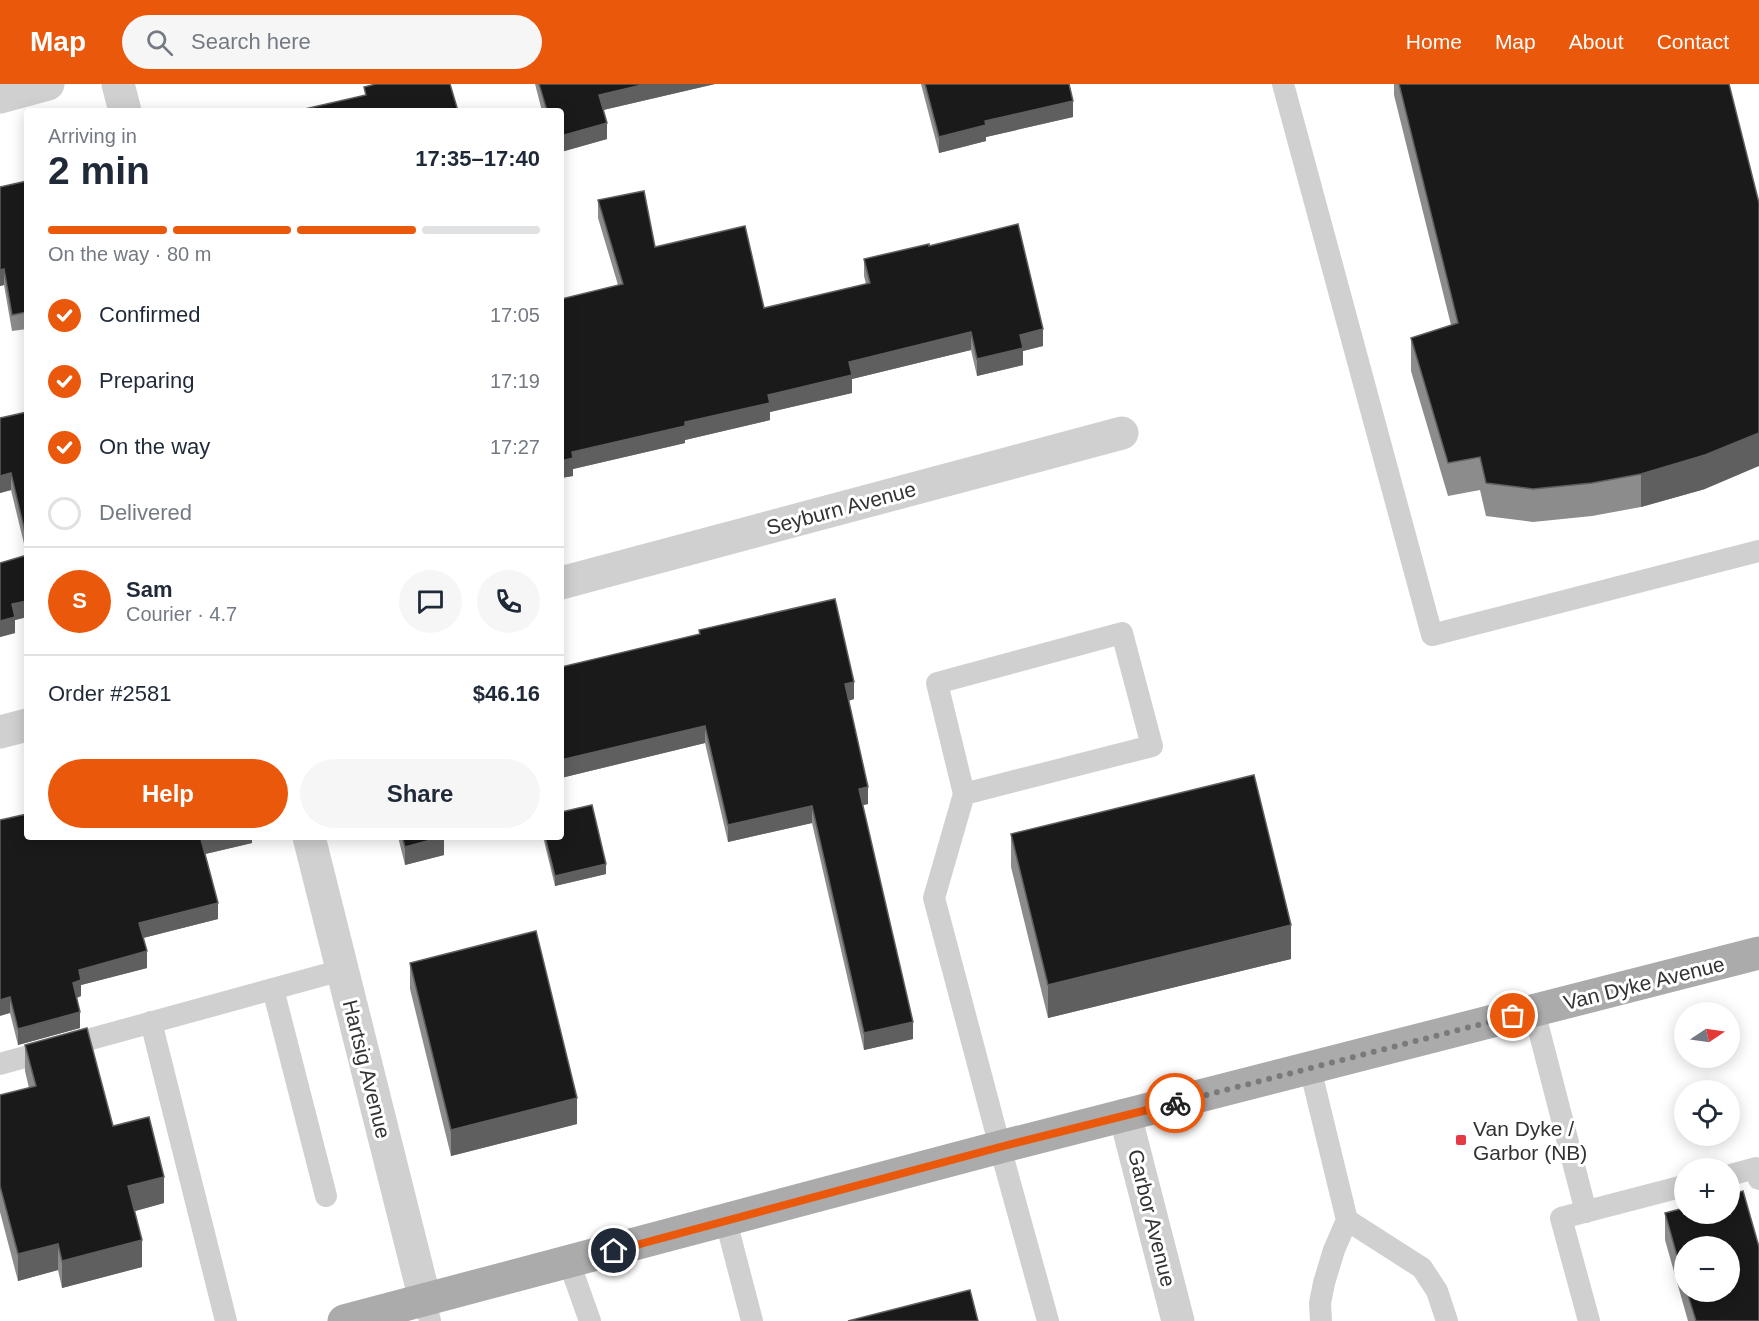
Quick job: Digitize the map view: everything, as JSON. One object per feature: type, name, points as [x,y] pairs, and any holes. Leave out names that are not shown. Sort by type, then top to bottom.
[{"type":"main road","name":"Van Dyke Avenue","points":[[344,1321],[428,1311],[569,1262],[1000,1147],[1759,953]]},
{"type":"street","points":[[0,97],[48,84]]},
{"type":"street","points":[[118,84],[124,108]]},
{"type":"street","name":"Seyburn Avenue","points":[[564,583],[1122,433]]},
{"type":"street","points":[[0,732],[24,726]]},
{"type":"street","name":"Hartsig Avenue","points":[[310,840],[428,1311]]},
{"type":"street","name":"Garbor Avenue","points":[[1125,1115],[1178,1321]]},
{"type":"lane","points":[[1283,84],[1432,635],[1759,551]]},
{"type":"lane","points":[[964,794],[1152,746],[1122,633],[938,683],[964,794],[934,898],[1048,1321]]},
{"type":"lane","points":[[0,1064],[342,970]]},
{"type":"lane","points":[[273,989],[326,1196]]},
{"type":"lane","points":[[1534,1011],[1586,1212]]},
{"type":"lane","points":[[151,1022],[226,1321]]},
{"type":"lane","points":[[1310,1068],[1347,1220],[1323,1283],[1320,1303],[1322,1321]]},
{"type":"lane","points":[[1740,1172],[1756,1168],[1759,1179]]},
{"type":"lane","points":[[1589,1321],[1561,1218],[1674,1189]]},
{"type":"lane","points":[[1347,1220],[1422,1268],[1437,1291],[1447,1321]]},
{"type":"lane","points":[[726,1221],[752,1321]]},
{"type":"lane","points":[[569,1262],[590,1321]]},
{"type":"building","points":[[376,84],[450,84],[457,108],[309,108],[366,95],[364,87]]},
{"type":"building","points":[[539,84],[646,84],[599,95],[607,123],[564,135],[564,108],[546,108]]},
{"type":"building","points":[[925,84],[1069,84],[1073,101],[985,121],[986,125],[939,137]]},
{"type":"building","points":[[1399,84],[1729,84],[1759,203],[1759,433],[1705,455],[1641,474],[1592,483],[1533,489],[1486,483],[1480,457],[1448,463],[1411,338],[1458,323]]},
{"type":"building","points":[[24,182],[24,313],[12,315],[4,269],[0,270],[0,187]]},
{"type":"building","points":[[644,191],[655,247],[745,226],[764,308],[870,283],[864,259],[1018,224],[1043,329],[1020,335],[1023,348],[977,359],[971,332],[849,362],[852,375],[768,395],[770,403],[685,422],[685,426],[572,452],[573,458],[564,460],[564,298],[623,284],[598,200]]},
{"type":"building","points":[[24,413],[24,528],[11,473],[0,476],[0,418]]},
{"type":"building","points":[[24,556],[24,602],[12,604],[15,617],[0,621],[0,563]]},
{"type":"building","points":[[835,599],[854,682],[845,684],[868,787],[859,789],[913,1022],[864,1033],[812,806],[728,825],[705,726],[564,759],[564,666],[700,634],[699,630]]},
{"type":"building","points":[[1254,775],[1291,925],[1048,985],[1011,834]]},
{"type":"building","points":[[592,805],[606,864],[555,876],[546,840],[564,840],[564,811]]},
{"type":"building","points":[[24,815],[24,840],[201,840],[218,903],[139,923],[147,951],[79,970],[81,980],[73,983],[80,1012],[18,1029],[10,997],[0,1000],[0,820]]},
{"type":"building","points":[[403,840],[431,840],[405,847]]},
{"type":"building","points":[[536,931],[577,1098],[451,1130],[410,963]]},
{"type":"building","points":[[87,1028],[113,1126],[149,1117],[164,1177],[128,1186],[142,1240],[62,1261],[58,1244],[18,1254],[0,1186],[0,1095],[36,1086],[25,1045]]},
{"type":"building","points":[[1743,1191],[1759,1247],[1759,1321],[1696,1321],[1690,1302],[1740,1302],[1740,1236],[1674,1236],[1674,1245],[1665,1213],[1674,1211],[1674,1224],[1740,1224],[1740,1192]]},
{"type":"building","points":[[970,1290],[978,1321],[848,1321]]},
{"type":"way so far","points":[[1175,1103],[1513,1016]]},
{"type":"place","name":"Van Dyke / Garbor (NB)","points":[[1461,1140]]},
{"type":"route","points":[[614,1251],[1000,1147],[1175,1103]]}]
